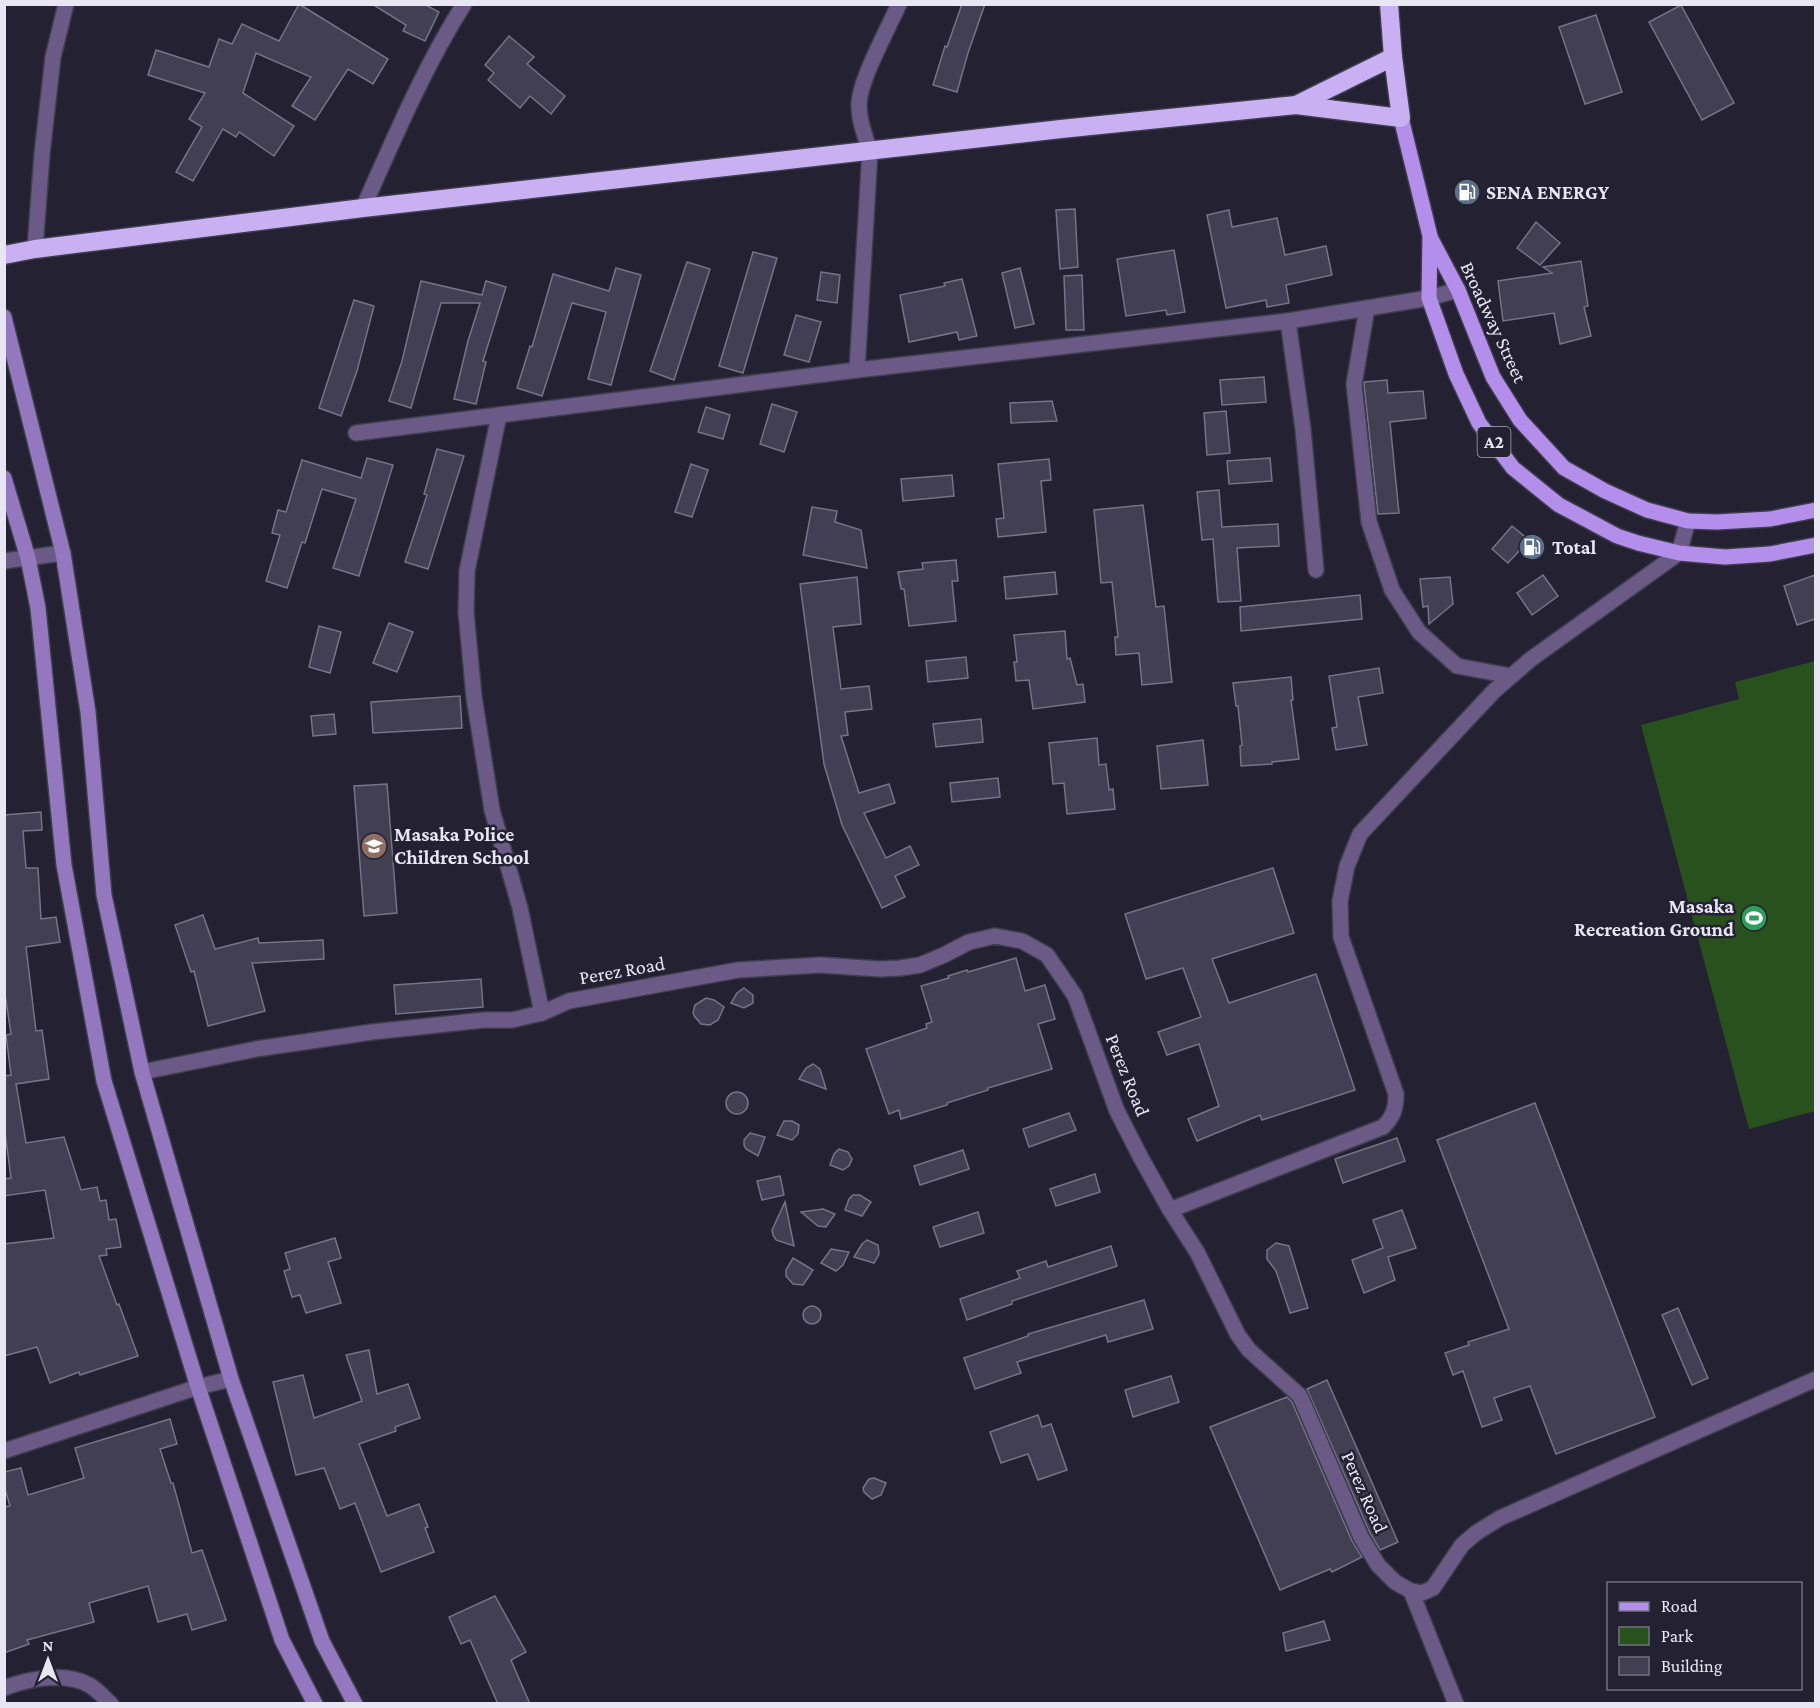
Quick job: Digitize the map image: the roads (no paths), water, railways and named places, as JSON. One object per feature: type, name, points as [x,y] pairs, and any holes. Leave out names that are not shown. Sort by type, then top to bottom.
[{"type":"highway","name":"A2","points":[[1389,4],[1401,118]]},
{"type":"highway","points":[[1296,105],[1393,57]]},
{"type":"highway","points":[[4,255],[35,249],[363,208],[1296,105],[1401,118]]},
{"type":"main road","name":"Broadway Street","points":[[1401,118],[1430,236],[1458,290],[1493,377],[1520,420],[1564,468],[1605,491],[1640,506],[1688,521],[1770,519],[1815,510]]},
{"type":"main road","name":"Broadway Street","points":[[1430,236],[1429,298],[1455,374],[1479,423],[1513,468],[1559,505],[1617,536],[1679,553],[1725,557],[1770,554],[1815,545]]},
{"type":"street","points":[[35,249],[42,154],[53,57],[66,4]]},
{"type":"street","points":[[363,208],[407,106],[443,37],[464,4]]},
{"type":"street","points":[[857,369],[870,151],[860,120],[862,85],[899,4]]},
{"type":"street","points":[[356,433],[857,369],[1288,321],[1429,298],[1458,290]]},
{"type":"street","points":[[1367,308],[1354,384],[1370,522],[1392,590],[1419,632],[1457,666],[1511,676]]},
{"type":"street","points":[[4,317],[63,553],[88,712],[104,895],[142,1072],[231,1379],[322,1641],[355,1704]]},
{"type":"street","points":[[1288,321],[1303,429],[1316,570]]},
{"type":"street","points":[[499,415],[467,571],[466,612],[474,697],[492,810],[520,908],[542,1013]]},
{"type":"street","points":[[4,478],[28,558],[38,608],[64,865],[104,1081],[198,1387],[282,1640],[315,1704]]},
{"type":"street","points":[[1170,1210],[1383,1127],[1390,1120],[1396,1108],[1396,1094],[1341,937],[1340,901],[1347,866],[1360,834],[1486,699],[1511,676],[1531,659],[1679,553],[1688,521]]},
{"type":"street","points":[[4,561],[63,553]]},
{"type":"street","name":"Perez Road","points":[[142,1072],[256,1049],[372,1032],[484,1020],[512,1020],[542,1013],[569,1001],[738,970],[820,965],[900,968],[920,965],[969,942],[995,936],[1022,941],[1047,955],[1075,996],[1118,1111],[1170,1210],[1197,1252],[1238,1335],[1249,1350],[1300,1396],[1361,1537],[1378,1565],[1395,1582],[1411,1591]]},
{"type":"street","points":[[4,1451],[198,1387],[231,1379]]},
{"type":"street","points":[[1411,1591],[1422,1593],[1433,1588],[1462,1545],[1500,1518],[1815,1379]]},
{"type":"street","points":[[1411,1591],[1456,1704]]},
{"type":"street","points":[[4,1688],[45,1679],[65,1678],[89,1684],[111,1704]]},
{"type":"place","name":"SENA ENERGY","points":[[1467,192]]},
{"type":"place","name":"Total","points":[[1532,547]]},
{"type":"place","name":"Masaka Police Children School","points":[[374,846]]},
{"type":"place","name":"Masaka Recreation Ground","points":[[1754,918]]}]
